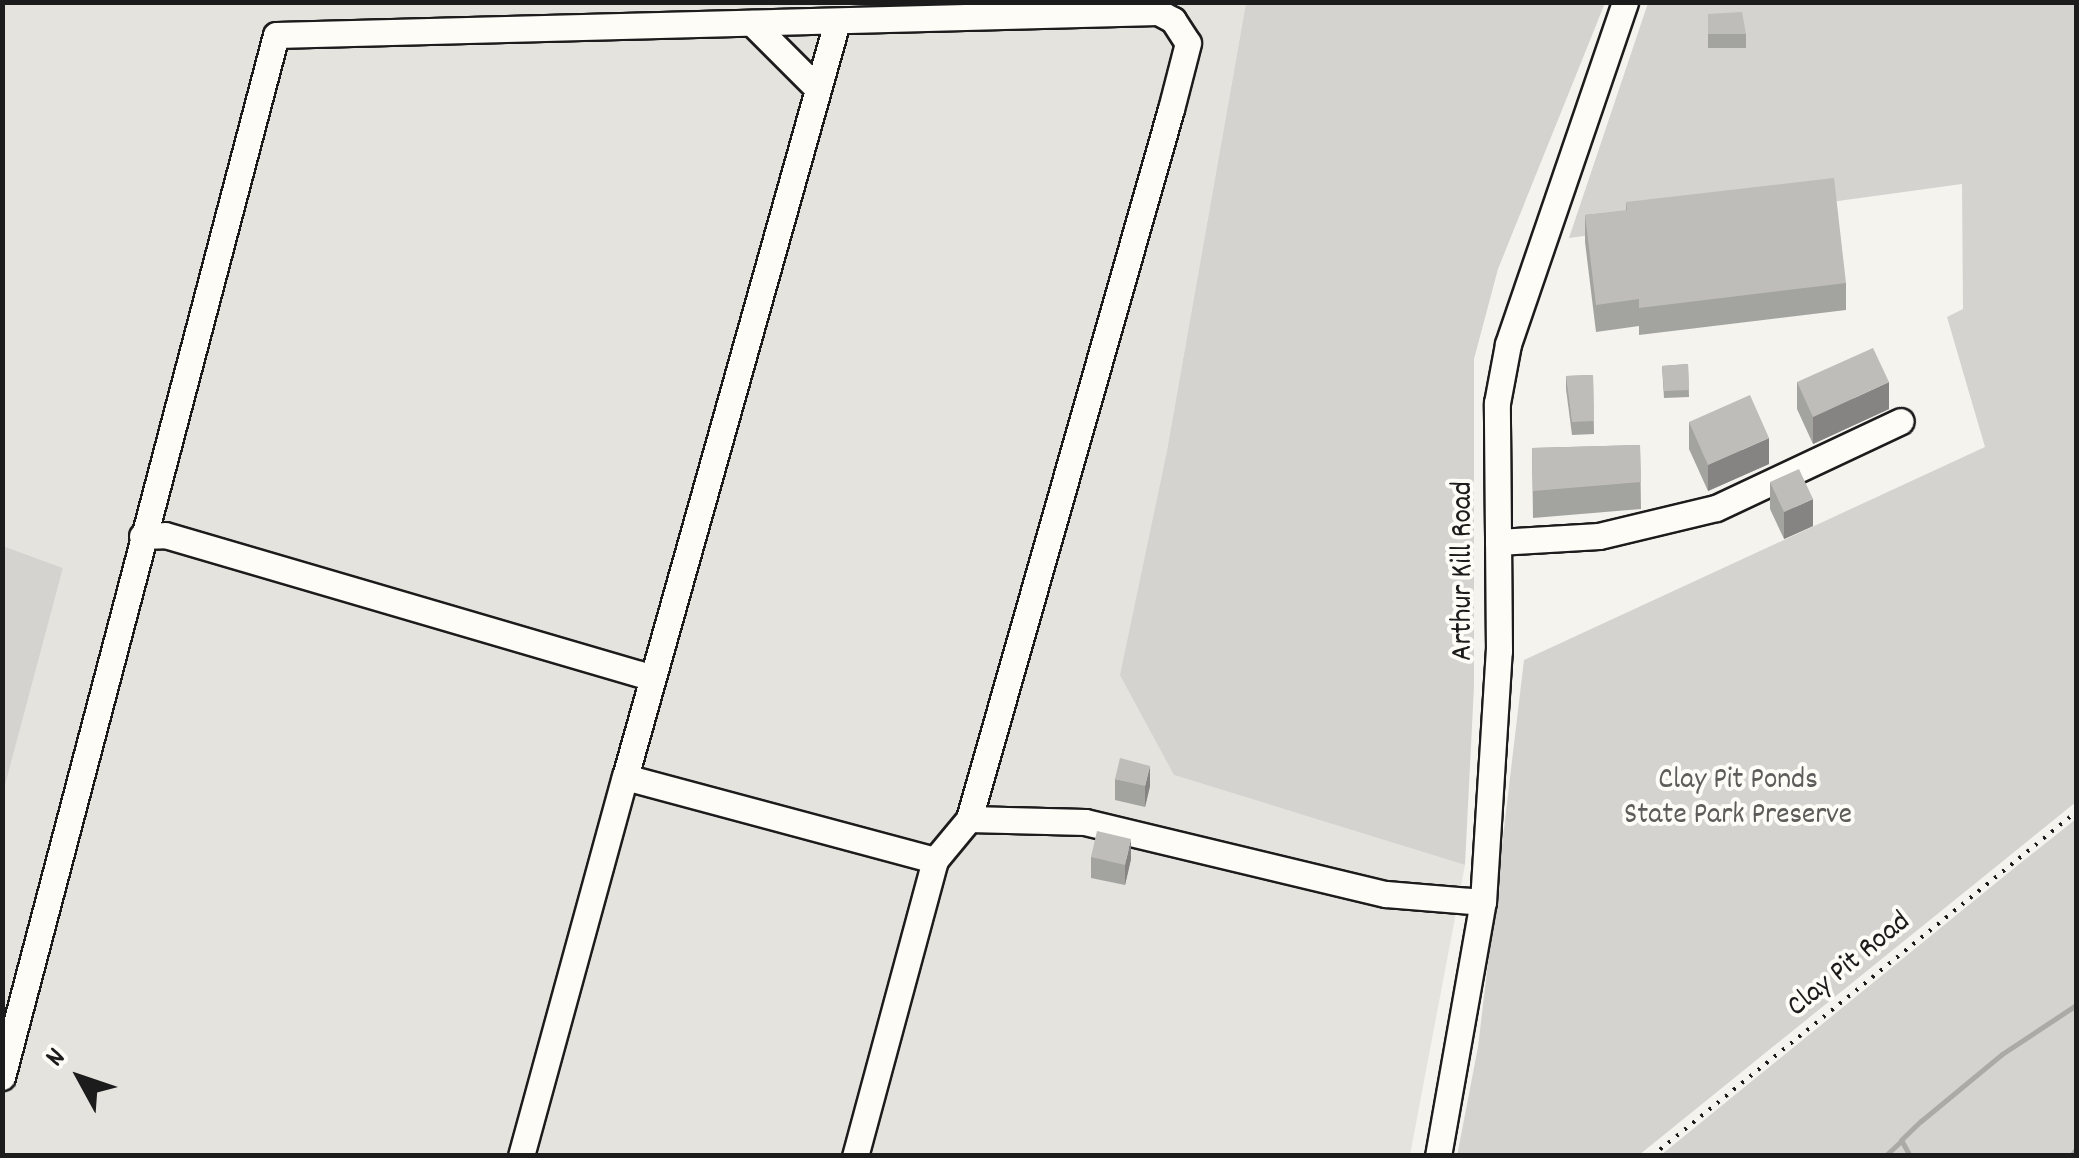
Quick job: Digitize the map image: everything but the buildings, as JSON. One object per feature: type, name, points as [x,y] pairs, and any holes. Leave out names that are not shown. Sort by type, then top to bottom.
[{"type":"street","name":"Arthur Kill Road","points":[[1438,1156],[1483,902],[1499,651],[1497,403],[1508,344],[1625,2]]},
{"type":"street","points":[[2,1077],[108,693],[142,536],[276,35],[1158,12],[1173,20],[1188,42],[969,819],[936,860],[855,1156]]},
{"type":"street","points":[[521,1156],[650,677],[837,22]]},
{"type":"street","points":[[752,23],[817,88]]},
{"type":"street","points":[[1498,542],[1599,536],[1716,508],[1901,421]]},
{"type":"street","points":[[142,536],[165,535],[650,677]]},
{"type":"street","points":[[624,778],[936,860]]},
{"type":"street","points":[[969,819],[1085,822],[1386,894],[1483,902]]},
{"type":"path","name":"Clay Pit Road","points":[[1652,1156],[2076,812]]},
{"type":"shaded area","points":[[2,3],[1246,3],[1166,456],[1174,775],[1465,865],[1410,1155],[3,1155],[3,793],[63,568],[3,546]]},
{"type":"green space","points":[[1246,3],[1605,3],[1498,269],[1474,359],[1474,686],[1465,865],[1174,775],[1120,675],[1166,456]]},
{"type":"green space","name":"Clay Pit Ponds State Park Preserve","points":[[1648,3],[2076,3],[2076,802],[1639,1155],[1457,1156],[1478,1047],[1524,660],[1985,447],[1947,317],[1963,309],[1962,184],[1569,238]]},
{"type":"green space","points":[[2,546],[63,568],[3,793]]},
{"type":"green space","points":[[2076,819],[2076,1155],[1661,1155],[2018,865]]},
{"type":"waterway","points":[[1910,1156],[1901,1140],[1921,1121],[2002,1054],[2076,1005]]},
{"type":"waterway","points":[[1885,1156],[1901,1141]]},
{"type":"waterway","points":[[2071,1156],[2076,1149]]}]
